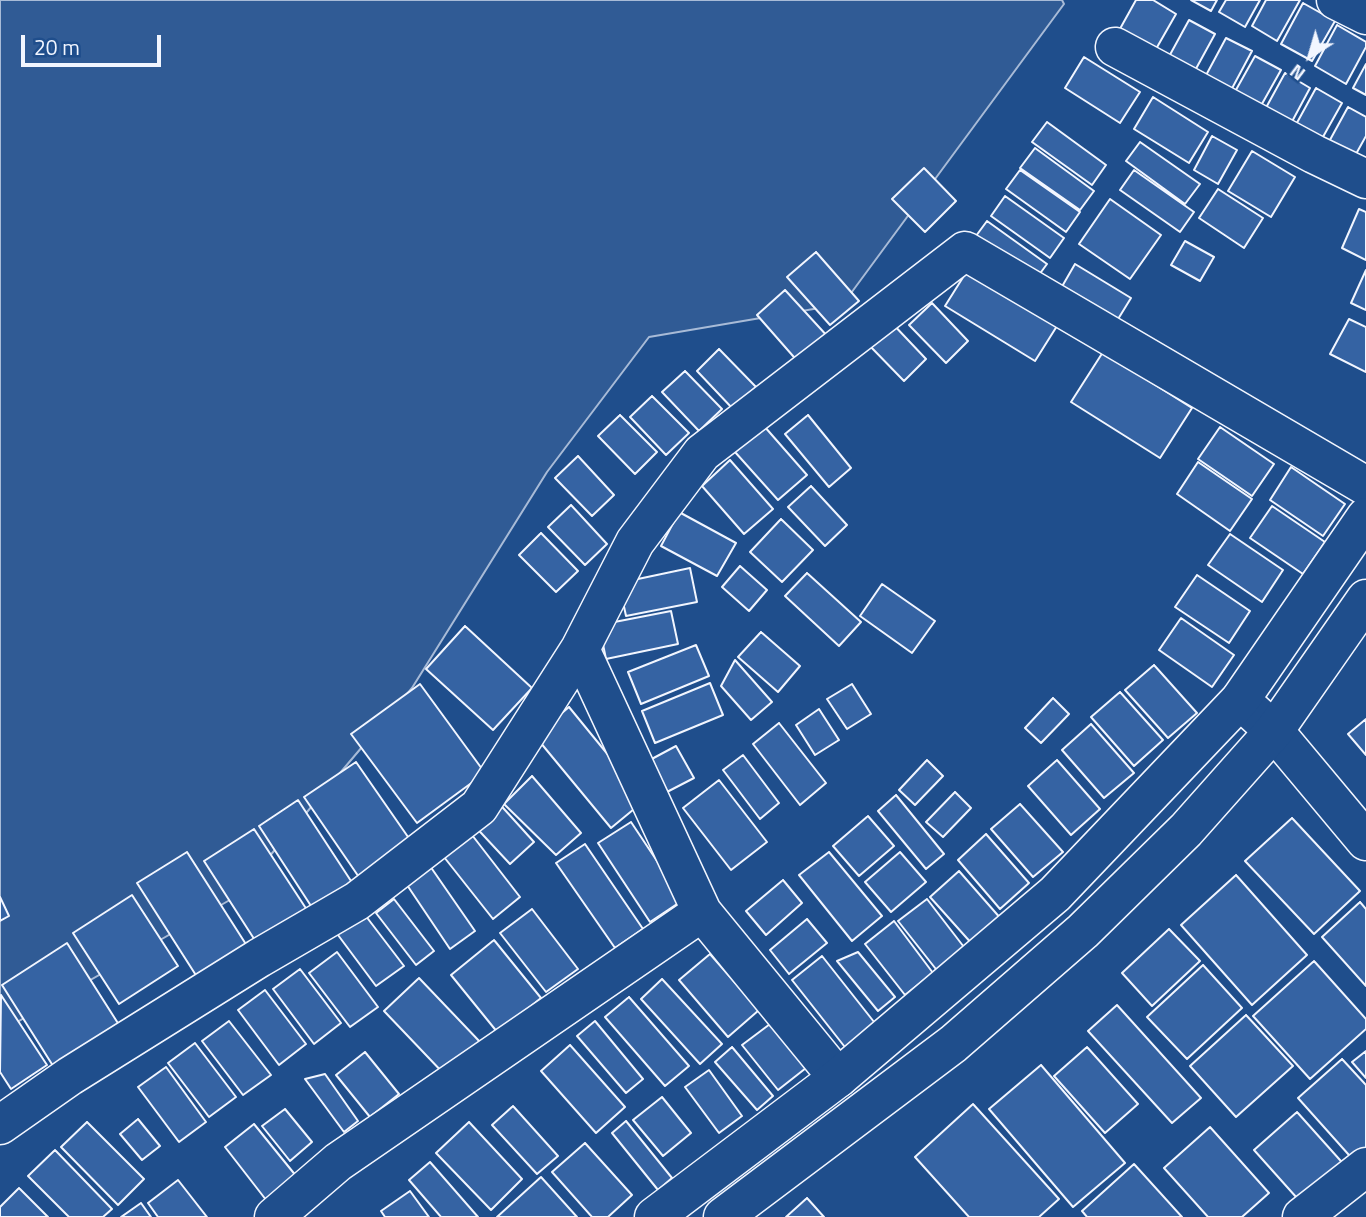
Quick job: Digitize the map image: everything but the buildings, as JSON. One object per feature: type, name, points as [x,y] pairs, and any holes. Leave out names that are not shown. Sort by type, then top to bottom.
[{"type":"street","points":[[1335,0],[1366,15]]},
{"type":"street","points":[[1115,47],[1366,179]]},
{"type":"street","points":[[0,1125],[70,1076],[258,958],[357,901],[479,807],[579,649],[635,542],[702,453],[965,250],[1366,486]]},
{"type":"street","points":[[654,1217],[838,1079],[1055,894],[1240,700],[1366,517]]},
{"type":"street","points":[[723,1217],[953,1044],[1083,930],[1186,830],[1273,732],[1366,599]]},
{"type":"street","points":[[579,649],[702,912],[838,1079]]},
{"type":"street","points":[[1240,700],[1273,732],[1366,841]]},
{"type":"street","points":[[274,1217],[338,1162],[702,912]]},
{"type":"street","points":[[1302,1217],[1366,1167]]},
{"type":"shaded area","points":[[0,0],[1062,0],[1064,4],[843,304],[649,337],[547,472],[412,688],[235,897],[0,1032]]}]
